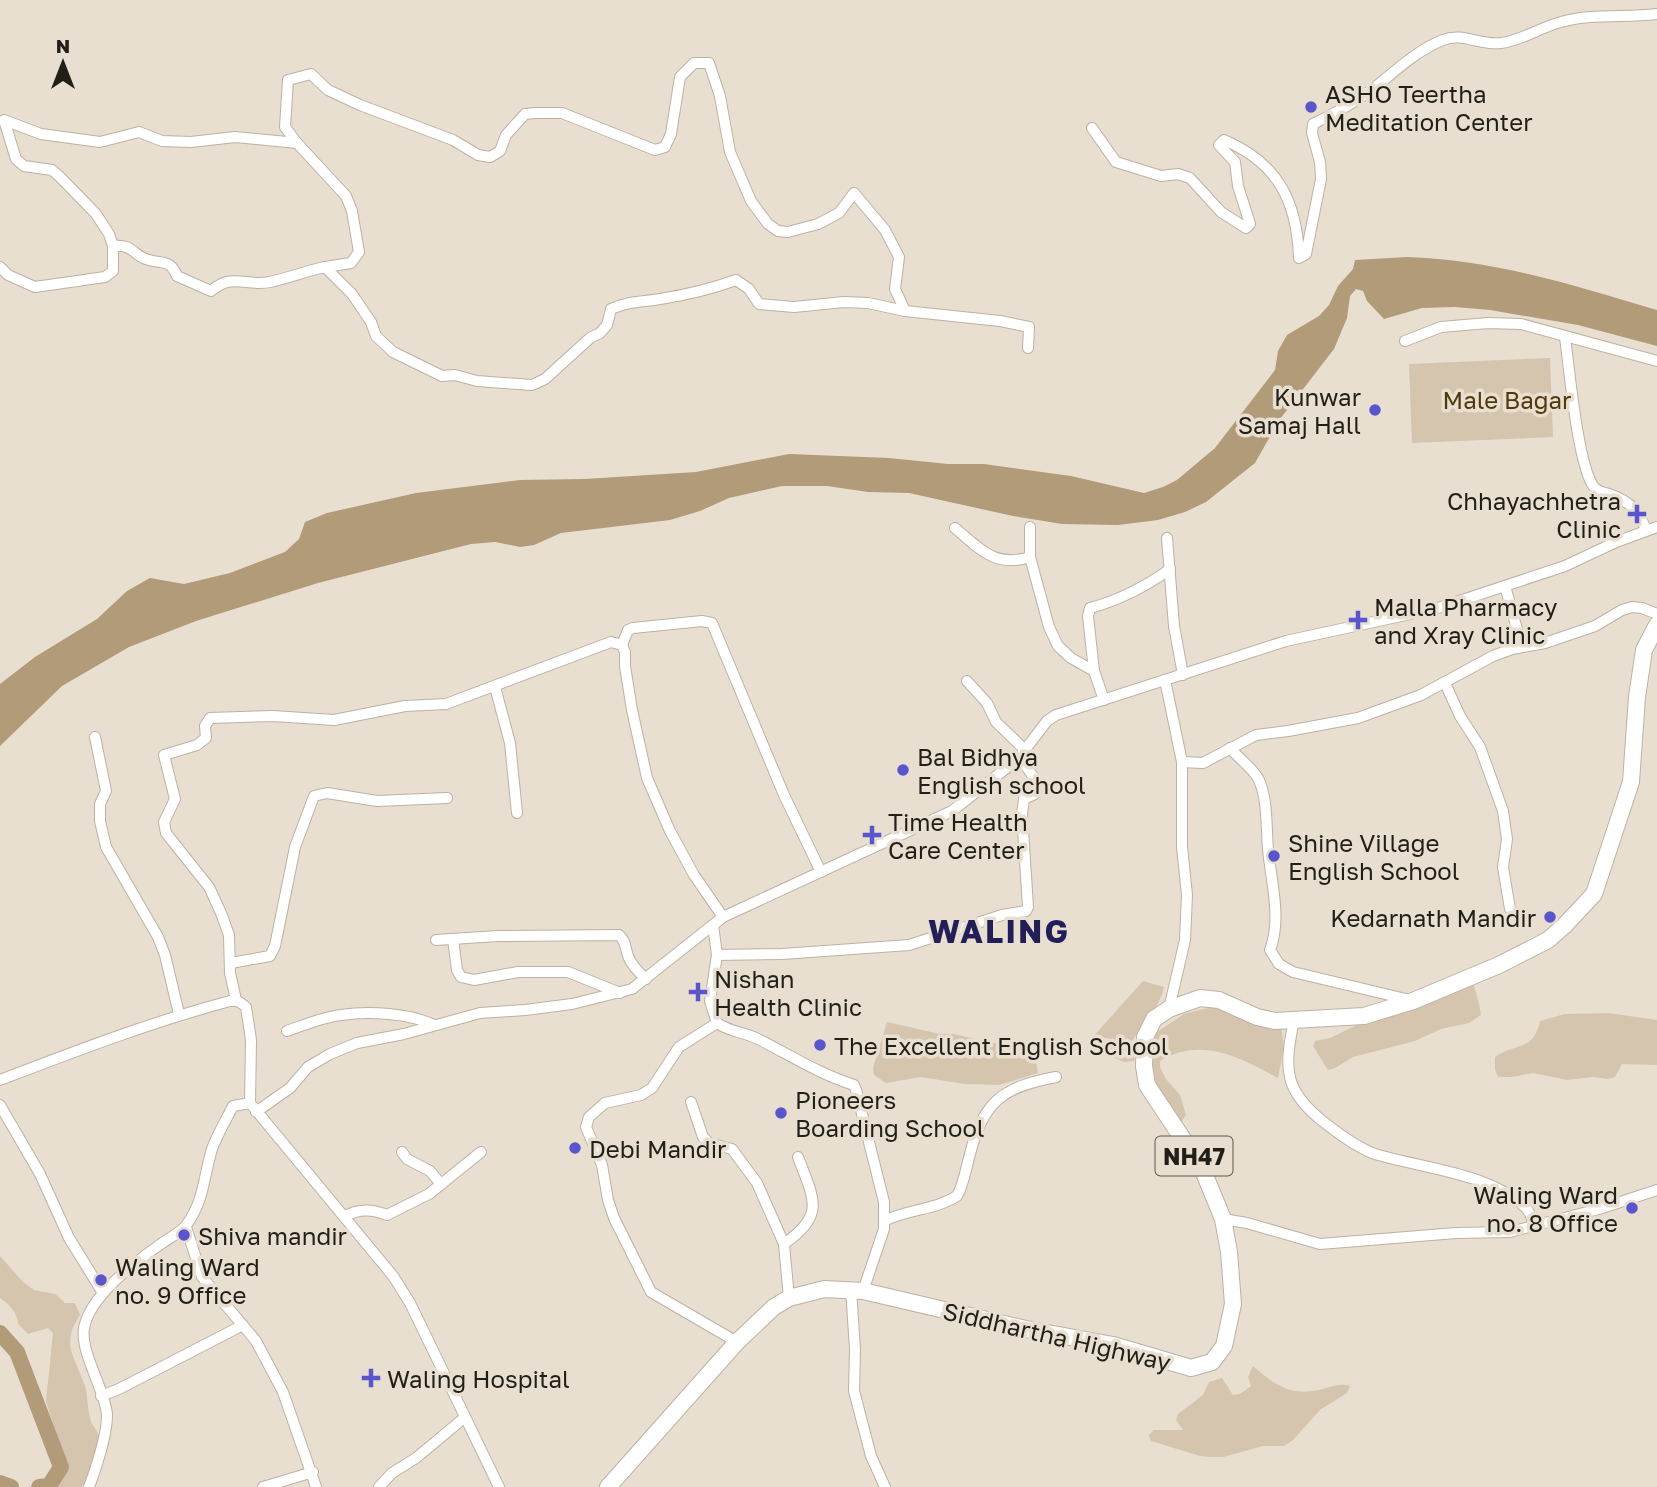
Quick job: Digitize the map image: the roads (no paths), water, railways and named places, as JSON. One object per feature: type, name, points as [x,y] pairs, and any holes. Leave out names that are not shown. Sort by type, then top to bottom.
[{"type":"highway","name":"Siddhartha Highway","points":[[608,1487],[737,1342],[774,1307],[789,1298],[824,1289],[857,1290],[1026,1329],[1113,1345],[1191,1368],[1212,1362],[1224,1346],[1233,1304],[1229,1252],[1223,1219],[1202,1168],[1147,1085],[1144,1066],[1145,1037],[1154,1019],[1170,1009],[1200,998],[1219,1000],[1257,1017],[1275,1021],[1364,1016],[1413,1000],[1499,965],[1548,940],[1594,894],[1631,782],[1637,697],[1644,650],[1657,625]]},
{"type":"street","points":[[1092,128],[1116,162],[1161,176],[1178,174],[1190,178],[1221,212],[1246,228],[1250,224],[1238,186],[1235,163],[1219,145],[1224,140],[1242,147],[1272,170],[1281,184],[1298,228],[1299,258],[1306,254],[1321,179],[1320,162],[1312,133],[1313,124],[1352,104],[1393,72],[1446,38],[1457,36],[1483,43],[1502,43],[1559,22],[1593,15],[1628,18],[1657,14]]},
{"type":"street","points":[[113,246],[126,245],[148,260],[162,261],[173,267],[177,276],[211,291],[221,282],[236,280],[267,283],[325,267],[351,263],[359,252],[352,211],[346,197],[285,127],[288,80],[311,74],[328,90],[453,140],[478,155],[490,157],[500,151],[506,135],[525,114],[535,113],[562,113],[655,150],[665,147],[671,134],[680,77],[694,63],[709,62],[720,96],[730,152],[751,201],[768,223],[778,231],[788,232],[818,224],[839,213],[854,193],[885,230],[899,257],[895,289],[905,312]]},
{"type":"street","points":[[0,267],[8,275],[35,286],[105,277],[113,271],[113,246],[96,214],[52,170],[24,166],[16,159],[4,120],[41,134],[100,142],[139,132],[162,141],[191,142],[235,137],[297,143]]},
{"type":"street","points":[[325,267],[352,294],[371,322],[376,336],[394,352],[434,374],[477,381],[532,385],[545,379],[590,338],[600,333],[607,325],[611,309],[624,303],[708,291],[736,280],[749,289],[759,304],[794,307],[844,302],[868,303],[905,312],[1000,321],[1030,327],[1028,348]]},
{"type":"street","points":[[1405,341],[1441,327],[1488,323],[1521,324],[1657,361]]},
{"type":"street","points":[[89,1487],[99,1460],[107,1414],[93,1373],[84,1330],[90,1311],[103,1293],[155,1247],[186,1227],[199,1205],[213,1149],[233,1106],[253,1107],[290,1088],[308,1067],[357,1043],[480,1013],[525,1010],[621,994],[632,989],[723,917],[952,811],[1004,772],[1051,718],[1286,640],[1438,608],[1564,566],[1652,528],[1640,512],[1618,497],[1598,491],[1588,476],[1573,402],[1565,337]]},
{"type":"street","points":[[1030,527],[1030,558],[1046,618],[1058,646],[1071,658],[1094,671]]},
{"type":"street","points":[[955,528],[999,561],[1016,562],[1030,558]]},
{"type":"street","points":[[1167,538],[1174,626],[1183,675]]},
{"type":"street","points":[[1104,700],[1094,671],[1088,615],[1090,608],[1110,603],[1142,588],[1170,569]]},
{"type":"street","points":[[1506,586],[1522,647]]},
{"type":"street","points":[[1182,762],[1203,763],[1256,735],[1357,718],[1421,695],[1493,656],[1545,643],[1595,626],[1622,610],[1642,608],[1657,614]]},
{"type":"street","points":[[622,645],[632,628],[702,621],[712,623],[780,786],[821,872]]},
{"type":"street","points":[[499,1487],[410,1303],[393,1276],[253,1107],[249,1018],[246,1007],[236,1000],[230,973],[229,935],[209,887],[166,833],[164,822],[175,799],[164,755],[197,745],[206,738],[205,726],[210,718],[273,716],[334,720],[405,706],[446,704],[495,687],[583,650],[617,642],[625,652],[632,710],[647,778],[670,831],[694,875],[723,917]]},
{"type":"street","points":[[1165,680],[1182,762],[1182,847],[1187,895],[1185,940],[1170,1009]]},
{"type":"street","points":[[717,955],[808,953],[909,944],[1002,915],[1026,911],[1028,906],[1022,814],[1024,799],[1035,794],[1038,784],[1023,753],[996,722],[987,703],[967,681]]},
{"type":"street","points":[[1445,683],[1460,716],[1480,747],[1503,811],[1507,839],[1503,867],[1510,909]]},
{"type":"street","points":[[495,687],[510,743],[517,813]]},
{"type":"street","points":[[95,737],[106,791],[100,804],[100,821],[106,847],[158,937],[179,1014]]},
{"type":"street","points":[[1230,748],[1258,779],[1266,812],[1268,851],[1275,894],[1274,939],[1270,950],[1273,958],[1293,972],[1413,1000]]},
{"type":"street","points":[[231,963],[270,956],[275,946],[295,847],[314,796],[327,793],[377,801],[447,798]]},
{"type":"street","points":[[713,925],[717,955],[710,1001],[717,1023],[727,1030],[755,1037],[818,1071],[854,1085],[884,1202],[884,1229],[857,1290],[854,1391],[871,1456],[885,1487]]},
{"type":"street","points":[[436,940],[498,936],[619,935],[624,940],[635,970],[646,979]]},
{"type":"street","points":[[453,939],[457,970],[461,977],[474,980],[518,972],[568,972],[621,994]]},
{"type":"street","points":[[0,1080],[179,1014],[236,1000]]},
{"type":"street","points":[[287,1031],[341,1015],[400,1014],[434,1026]]},
{"type":"street","points":[[1294,1020],[1286,1055],[1292,1090],[1314,1115],[1372,1153],[1491,1184],[1527,1208],[1535,1227]]},
{"type":"street","points":[[717,1023],[679,1047],[652,1088],[641,1095],[605,1103],[594,1111],[586,1127],[602,1165],[614,1219],[651,1292],[737,1342]]},
{"type":"street","points":[[884,1221],[908,1211],[939,1205],[957,1196],[975,1132],[986,1113],[1019,1085],[1056,1077]]},
{"type":"street","points":[[691,1102],[703,1137],[715,1145],[732,1149],[757,1183],[784,1244],[789,1298]]},
{"type":"street","points":[[0,1105],[40,1174],[69,1238],[103,1293]]},
{"type":"street","points":[[402,1152],[407,1158],[430,1171],[440,1183]]},
{"type":"street","points":[[344,1217],[360,1210],[375,1210],[387,1214],[429,1194],[481,1152]]},
{"type":"street","points":[[784,1244],[808,1224],[813,1204],[798,1157]]},
{"type":"street","points":[[1223,1219],[1247,1223],[1320,1244],[1456,1233],[1510,1232],[1599,1209],[1657,1190]]},
{"type":"street","points":[[186,1227],[202,1277],[256,1341],[283,1392],[316,1487]]},
{"type":"street","points":[[101,1396],[119,1390],[243,1325]]},
{"type":"street","points":[[379,1487],[392,1473],[416,1458],[464,1418]]},
{"type":"street","points":[[263,1487],[313,1472]]},
{"type":"waterway","points":[[0,1333],[17,1352],[61,1467],[49,1486],[39,1487]]},
{"type":"waterway","points":[[0,1483],[11,1487]]},
{"type":"place","name":"ASHO Teertha Meditation Center","points":[[1311,107]]},
{"type":"place","name":"Kunwar Samaj Hall","points":[[1375,410]]},
{"type":"place","name":"Chhayachhetra Clinic","points":[[1637,514]]},
{"type":"place","name":"Malla Pharmacy and Xray Clinic","points":[[1358,620]]},
{"type":"place","name":"Bal Bidhya English school","points":[[903,770]]},
{"type":"place","name":"Time Health Care Center","points":[[872,835]]},
{"type":"place","name":"Shine Village English School","points":[[1274,856]]},
{"type":"place","name":"Kedarnath Mandir","points":[[1550,917]]},
{"type":"place","name":"Nishan Health Clinic","points":[[698,992]]},
{"type":"place","name":"The Excellent English School","points":[[820,1045]]},
{"type":"place","name":"Pioneers Boarding School","points":[[781,1113]]},
{"type":"place","name":"Debi Mandir","points":[[575,1148]]},
{"type":"place","name":"Waling Ward no. 8 Office","points":[[1632,1208]]},
{"type":"place","name":"Shiva mandir","points":[[184,1235]]},
{"type":"place","name":"Waling Ward no. 9 Office","points":[[101,1280]]},
{"type":"place","name":"Waling Hospital","points":[[371,1378]]},
{"type":"district","name":"WALING","points":[[999,931]]},
{"type":"park label","name":"Male Bagar","points":[[1507,399]]}]
